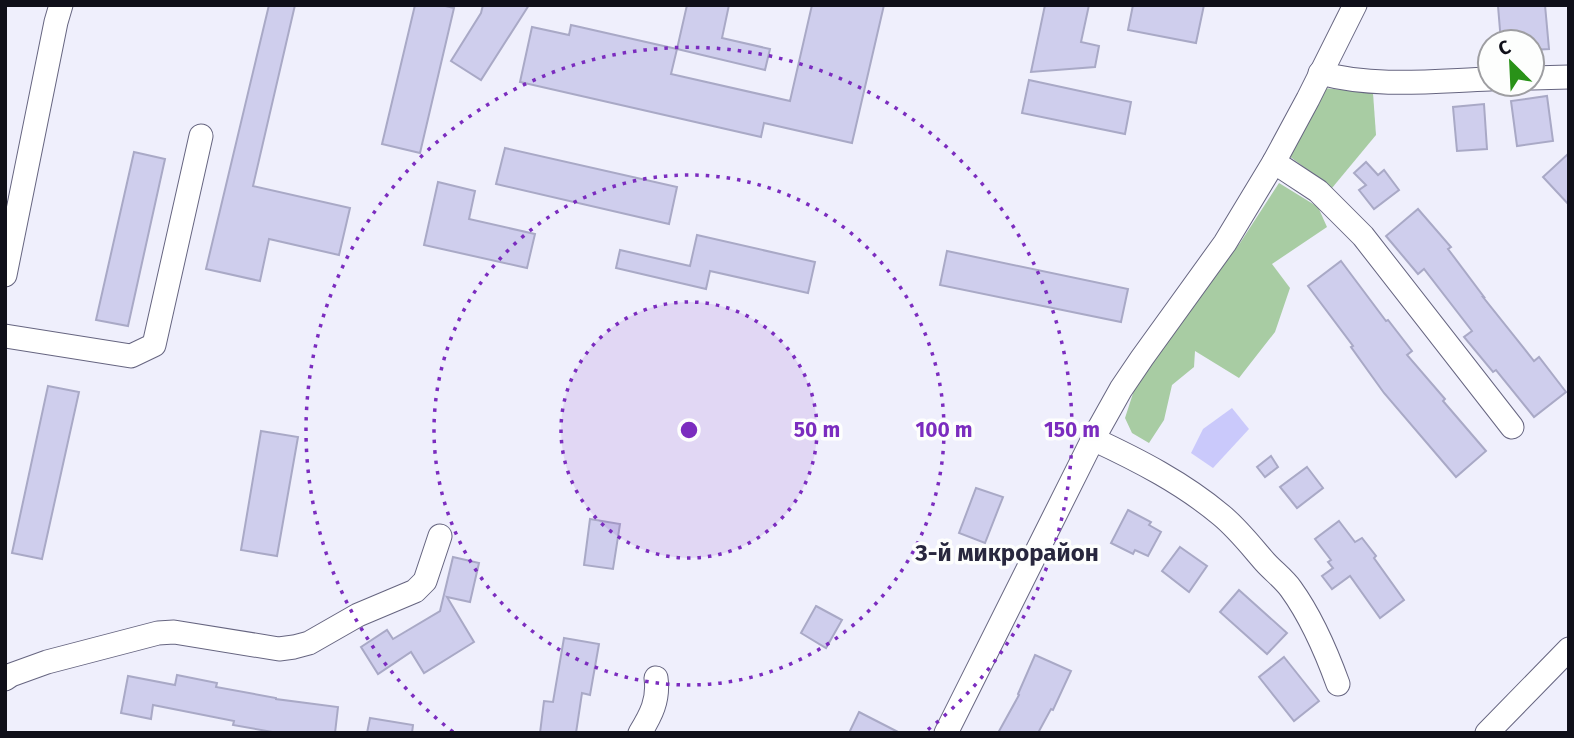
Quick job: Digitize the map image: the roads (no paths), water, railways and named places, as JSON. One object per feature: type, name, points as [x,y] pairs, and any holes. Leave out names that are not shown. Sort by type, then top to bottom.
[{"type":"street","points":[[5,275],[61,5]]},
{"type":"street","points":[[946,733],[1093,439],[1129,377],[1225,243],[1274,162],[1355,5]]},
{"type":"street","points":[[1320,73],[1343,79],[1379,82],[1476,79]]},
{"type":"street","points":[[1546,78],[1569,77]]},
{"type":"street","points":[[5,335],[131,356],[155,345],[201,136]]},
{"type":"street","points":[[1274,162],[1318,191],[1363,236],[1513,427]]},
{"type":"street","points":[[1093,439],[1187,489],[1244,536],[1290,587],[1326,650],[1338,684]]},
{"type":"street","points":[[5,679],[47,663],[158,633],[174,632],[279,649],[309,643],[367,611],[415,591],[425,581],[440,536]]},
{"type":"street","points":[[1487,733],[1569,649]]},
{"type":"street","points":[[640,733],[651,715],[656,699],[656,678]]},
{"type":"water","points":[[1232,408],[1249,429],[1213,468],[1191,453],[1203,429]]},
{"type":"district","name":"3-й микрорайон","points":[[1007,553]]}]
